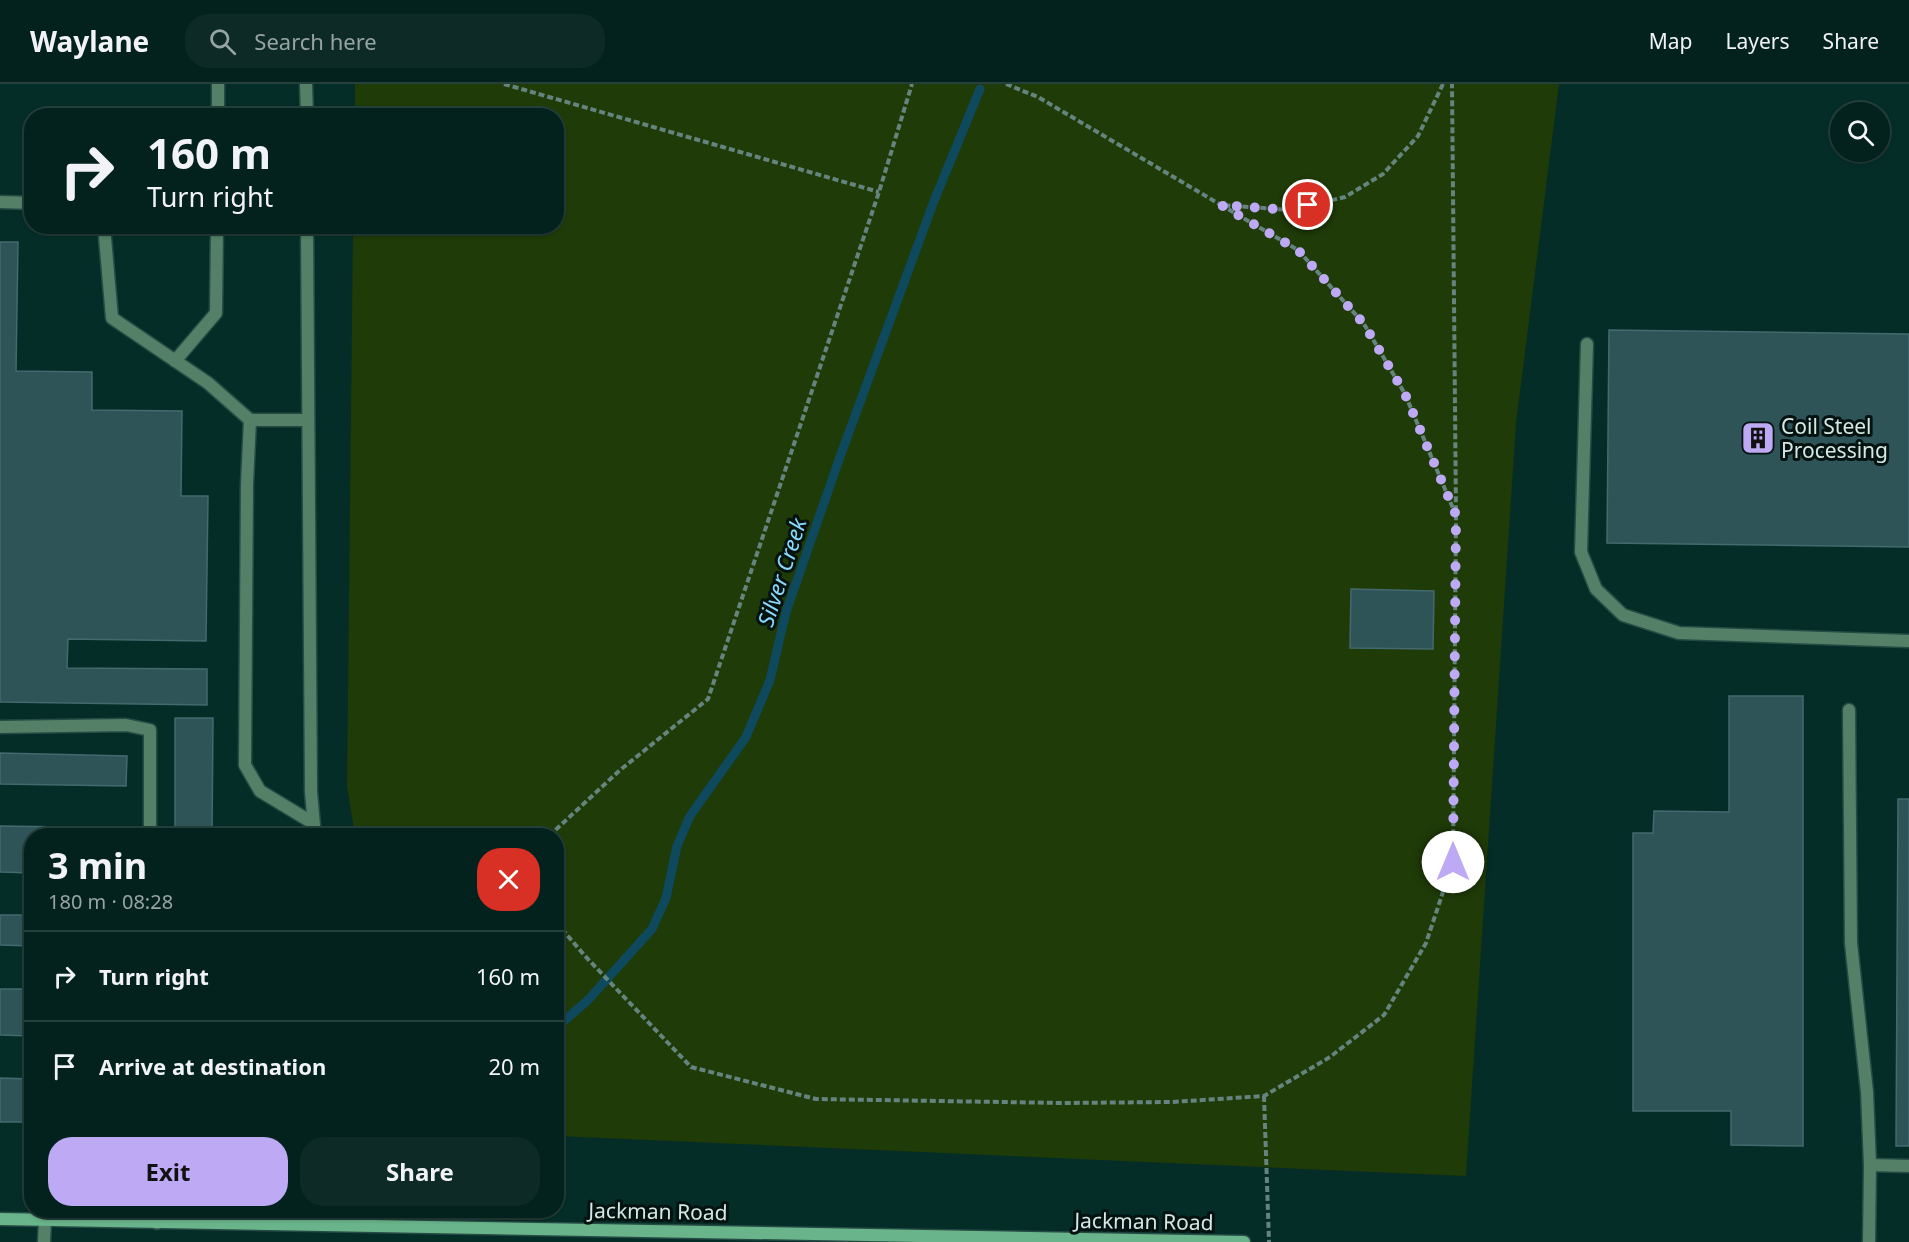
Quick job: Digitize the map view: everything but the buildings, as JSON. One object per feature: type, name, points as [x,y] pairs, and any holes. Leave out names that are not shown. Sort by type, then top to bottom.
[{"type":"main road","name":"Jackman Road","points":[[0,1219],[120,1218]]},
{"type":"main road","name":"Jackman Road","points":[[184,1218],[371,1225],[1244,1242]]},
{"type":"street","points":[[218,84],[218,108]]},
{"type":"street","points":[[306,84],[307,108]]},
{"type":"street","points":[[0,202],[24,203]]},
{"type":"street","points":[[104,234],[107,284],[112,318],[208,383],[250,420],[308,420]]},
{"type":"street","points":[[175,361],[216,314],[217,234]]},
{"type":"street","points":[[307,234],[310,792],[314,828]]},
{"type":"street","points":[[1587,344],[1581,552],[1596,589],[1623,615],[1679,633],[1909,641]]},
{"type":"street","points":[[250,420],[247,484],[245,765],[260,791],[313,828]]},
{"type":"street","points":[[1849,710],[1851,943],[1867,1092],[1870,1165],[1869,1242]]},
{"type":"street","points":[[0,727],[126,725],[150,730],[150,828]]},
{"type":"street","points":[[1870,1165],[1909,1166]]},
{"type":"street","points":[[370,1218],[371,1225]]},
{"type":"street","points":[[44,1242],[45,1220]]},
{"type":"path","points":[[504,84],[879,192]]},
{"type":"path","points":[[558,828],[619,771],[708,699],[879,192],[912,84]]},
{"type":"path","points":[[1006,84],[1038,97],[1298,250],[1364,324],[1405,394],[1456,515]]},
{"type":"path","points":[[1221,205],[1290,210],[1345,197],[1383,174],[1418,136],[1443,84]]},
{"type":"path","points":[[564,931],[692,1067],[816,1099],[1063,1103],[1172,1102],[1264,1096],[1330,1057],[1384,1015],[1425,943],[1453,862],[1456,515],[1452,84]]},
{"type":"path","points":[[1264,1096],[1269,1242]]},
{"type":"green space","points":[[355,84],[1559,84],[1516,423],[1466,1176],[564,1136],[564,828],[354,828],[347,786],[353,234],[564,234],[564,108],[355,108]]},
{"type":"waterway","name":"Silver Creek","points":[[564,1021],[588,1000],[652,929],[666,898],[677,846],[690,816],[746,737],[770,680],[786,612],[841,454],[934,201],[980,89]]},
{"type":"place","name":"Coil Steel Processing","points":[[1758,438]]},
{"type":"route","points":[[1308,205],[1290,210],[1221,205],[1298,250],[1364,324],[1405,394],[1456,515],[1453,862]]}]
